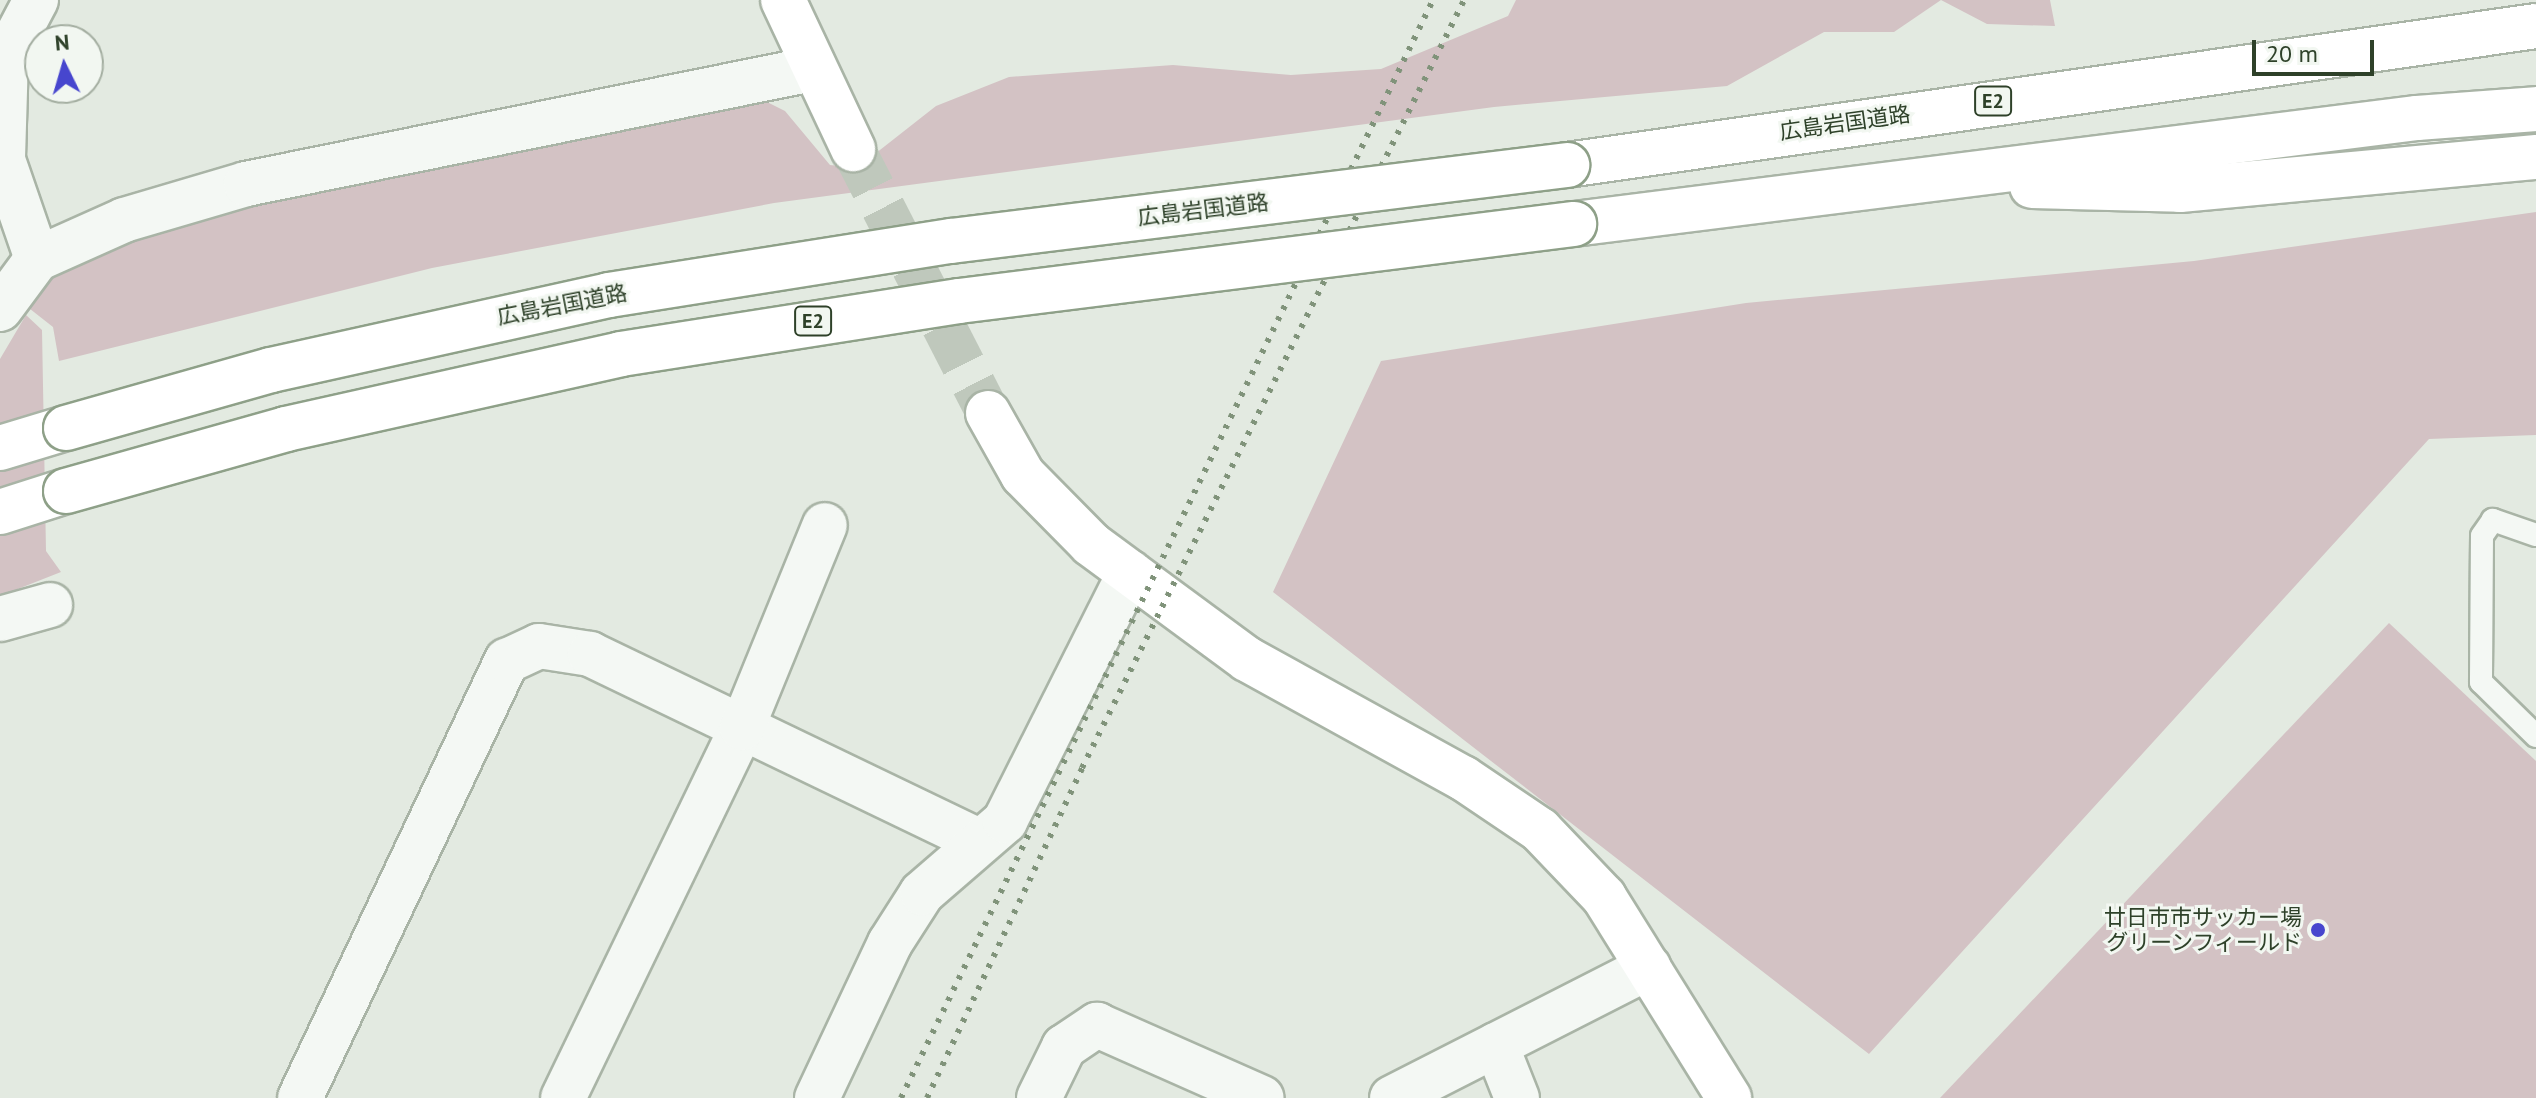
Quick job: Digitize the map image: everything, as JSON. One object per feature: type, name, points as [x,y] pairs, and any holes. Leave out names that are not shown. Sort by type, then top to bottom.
[{"type":"main road","points":[[783,0],[812,69],[853,149]]},
{"type":"main road","name":"広島岩国道路","points":[[0,448],[271,370],[609,295],[951,241],[1567,165],[2419,40],[2536,26]]},
{"type":"main road","name":"E2","points":[[0,512],[286,429],[621,354],[959,301],[2417,118],[2536,109]]},
{"type":"main road","points":[[1855,189],[1968,183],[2180,190],[2536,157]]},
{"type":"main road","points":[[988,413],[1023,475],[1055,512],[1130,573],[1283,681],[1463,778],[1528,821],[1604,897],[1729,1098]]},
{"type":"street","points":[[36,0],[6,57],[3,160],[37,259]]},
{"type":"street","points":[[0,309],[37,259],[124,220],[246,184],[812,69]]},
{"type":"street","points":[[563,1098],[742,728],[825,525]]},
{"type":"street","points":[[817,1098],[914,905],[979,841],[1005,821],[1130,573]]},
{"type":"street","points":[[0,619],[50,605]]},
{"type":"street","points":[[300,1098],[507,661],[539,646],[590,654],[979,841]]},
{"type":"street","points":[[1392,1098],[1649,967]]},
{"type":"street","points":[[1039,1098],[1064,1047],[1097,1025],[1262,1098]]},
{"type":"street","points":[[1496,1045],[1517,1098]]},
{"type":"lane","points":[[2536,535],[2493,520],[2482,536],[2481,682],[2536,736]]},
{"type":"shaded area","points":[[1516,0],[1941,0],[1894,32],[1824,32],[1727,86],[1494,107],[774,203],[432,268],[59,361],[53,327],[25,305],[48,270],[249,197],[765,101],[785,111],[830,165],[857,168],[936,106],[1009,77],[1173,65],[1291,75],[1381,69],[1508,16]]},
{"type":"shaded area","points":[[1941,0],[2050,0],[2055,26],[1987,24]]},
{"type":"shaded area","points":[[2536,212],[2536,435],[2429,439],[1869,1054],[1273,592],[1381,361],[1746,303],[2194,261]]},
{"type":"shaded area","points":[[26,315],[42,330],[46,551],[61,572],[0,596],[0,359]]},
{"type":"shaded area","name":"廿日市市サッカー場 グリーンフィールド","points":[[2389,623],[2536,761],[2536,1098],[1940,1098]]},
{"type":"tunnel","points":[[853,149],[988,413]]},
{"type":"railway","points":[[901,1098],[1433,0]]},
{"type":"railway","points":[[927,1098],[1082,768],[1464,0]]},
{"type":"place","name":"廿日市市サッカー場 グリーンフィールド","points":[[2318,930]]}]
